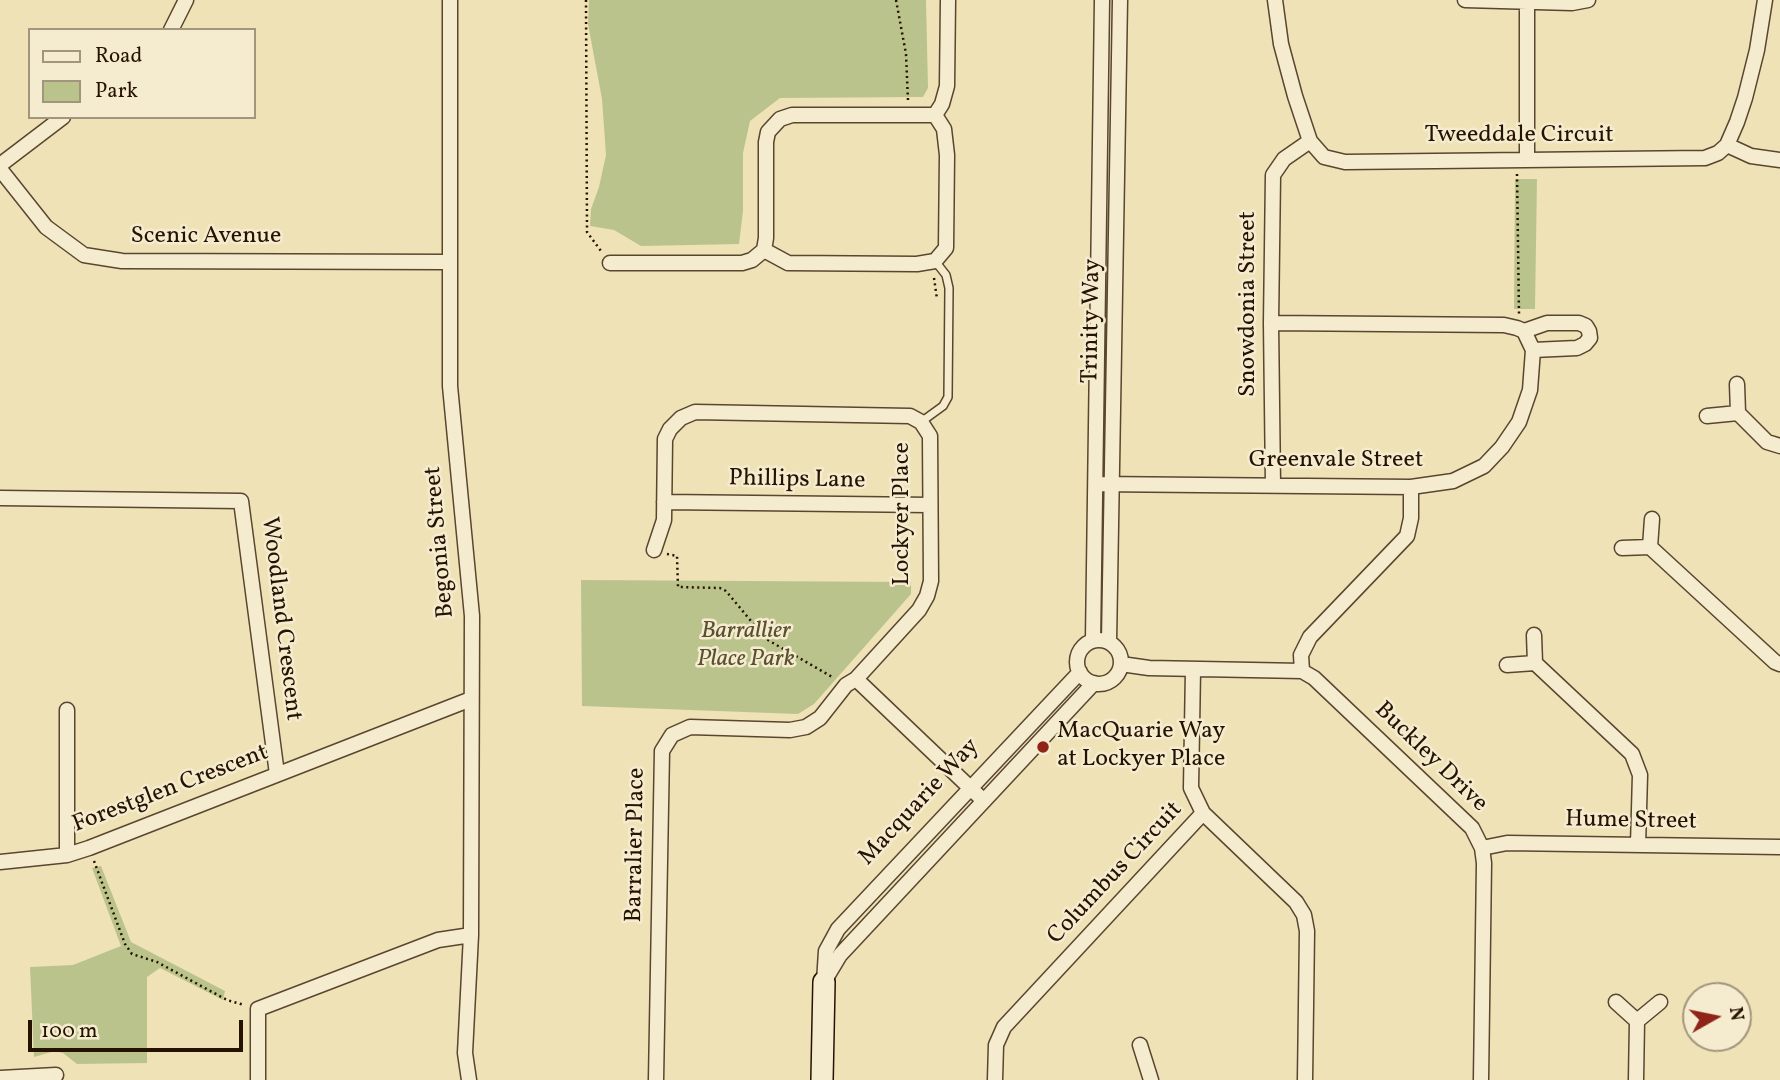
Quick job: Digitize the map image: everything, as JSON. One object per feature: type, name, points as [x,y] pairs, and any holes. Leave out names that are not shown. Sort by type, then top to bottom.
[{"type":"street","points":[[172,28],[186,0]]},
{"type":"street","name":"Begonia Street","points":[[450,0],[450,386],[472,616],[471,935],[466,1054],[468,1080]]},
{"type":"street","points":[[935,115],[942,104],[947,86],[948,0]]},
{"type":"street","name":"Trinity Way","points":[[1080,673],[1077,663],[1079,653],[1084,645],[1093,640],[1102,0]]},
{"type":"street","name":"Trinity Way","points":[[1109,642],[1120,0]]},
{"type":"street","points":[[1275,0],[1281,44],[1310,141]]},
{"type":"street","points":[[1465,0],[1572,3],[1588,0]]},
{"type":"street","points":[[1765,0],[1745,99],[1727,145],[1751,156],[1780,160]]},
{"type":"street","points":[[1527,1],[1527,160]]},
{"type":"street","points":[[610,263],[742,263],[752,260],[764,250],[766,142],[768,132],[780,119],[792,115],[935,115]]},
{"type":"street","points":[[764,250],[788,263],[917,264],[935,261],[946,248],[947,155],[944,129],[935,115]]},
{"type":"street","points":[[0,167],[60,119]]},
{"type":"street","name":"Tweeddale Circuit","points":[[1310,141],[1324,157],[1345,162],[1705,158],[1718,153],[1727,145]]},
{"type":"street","name":"Snowdonia Street","points":[[1273,485],[1273,175],[1284,159],[1310,141]]},
{"type":"street","name":"Scenic Avenue","points":[[0,167],[46,227],[84,254],[122,261],[450,262]]},
{"type":"street","points":[[1271,323],[1504,325],[1520,330],[1546,323],[1579,323],[1589,331],[1590,338],[1577,348],[1533,350]]},
{"type":"street","name":"Greenvale Street","points":[[1096,484],[1410,486],[1453,481],[1484,466],[1502,447],[1519,422],[1530,390],[1533,350],[1520,330]]},
{"type":"street","points":[[1737,384],[1738,413],[1767,442],[1780,446]]},
{"type":"street","name":"Lockyer Place","points":[[654,550],[664,520],[665,439],[681,418],[695,412],[910,416],[921,422],[930,436],[931,580],[927,596],[919,610],[851,682]]},
{"type":"street","points":[[1707,416],[1738,413]]},
{"type":"street","points":[[1121,664],[1149,668],[1302,671],[1301,655],[1310,637],[1407,536],[1411,519],[1410,486]]},
{"type":"street","name":"Woodland Crescent","points":[[0,498],[242,500],[277,774]]},
{"type":"street","name":"Phillips Lane","points":[[664,502],[930,505]]},
{"type":"street","points":[[1650,547],[1652,519]]},
{"type":"street","points":[[1622,548],[1650,547],[1780,664]]},
{"type":"street","points":[[1534,635],[1535,663],[1632,754],[1640,775],[1638,845]]},
{"type":"street","points":[[1080,673],[1094,683],[1111,680],[1121,664],[1118,651],[1109,642],[1093,640]]},
{"type":"street","points":[[1507,664],[1535,663]]},
{"type":"street","points":[[1193,669],[1191,788],[1203,813]]},
{"type":"street","name":"Buckley Drive","points":[[1302,671],[1314,678],[1472,828],[1482,848],[1481,1080]]},
{"type":"street","name":"Macquarie Way","points":[[822,1080],[825,951],[838,929],[1080,673]]},
{"type":"street","points":[[851,682],[984,801]]},
{"type":"street","name":"Barralier Place","points":[[656,1080],[662,751],[672,735],[690,727],[790,730],[806,727],[820,718],[851,682]]},
{"type":"street","name":"Macquarie Way","points":[[824,982],[839,956],[1094,683]]},
{"type":"street","name":"Forestglen Crescent","points":[[0,862],[67,855],[89,848],[471,699]]},
{"type":"street","points":[[67,710],[67,855]]},
{"type":"street","name":"Columbus Circuit","points":[[995,1080],[996,1045],[1004,1027],[1203,813],[1296,902],[1304,915],[1307,931],[1305,1080]]},
{"type":"street","name":"Hume Street","points":[[1482,848],[1507,843],[1780,847]]},
{"type":"street","points":[[258,1080],[258,1009],[438,940],[471,935]]},
{"type":"street","points":[[1616,1002],[1637,1021],[1636,1080]]},
{"type":"street","points":[[1637,1021],[1660,1002]]},
{"type":"street","points":[[1140,1045],[1151,1080]]},
{"type":"street","points":[[0,1079],[56,1075]]},
{"type":"lane","points":[[921,422],[943,406],[948,397],[949,288],[946,275],[935,261]]},
{"type":"path","points":[[586,0],[587,232],[610,263]]},
{"type":"path","points":[[896,0],[906,54],[909,116]]},
{"type":"path","points":[[1496,160],[1500,173],[1517,174],[1518,177],[1520,330]]},
{"type":"path","points":[[935,261],[934,277],[938,301]]},
{"type":"path","points":[[654,550],[677,556],[678,587],[720,588],[726,591],[766,639],[851,682]]},
{"type":"path","points":[[89,848],[125,944],[132,954],[157,962],[227,1000],[258,1009]]},
{"type":"green space","points":[[589,0],[926,0],[928,88],[923,97],[780,98],[750,121],[743,153],[743,211],[739,244],[641,246],[614,230],[590,226],[591,209],[606,155],[602,99],[588,24]]},
{"type":"green space","points":[[1515,179],[1537,179],[1535,309],[1514,309]]},
{"type":"green space","name":"Barrallier Place Park","points":[[581,580],[911,582],[911,594],[814,704],[798,714],[582,706]]},
{"type":"green space","points":[[101,866],[131,942],[225,991],[223,1000],[160,968],[147,977],[147,1063],[77,1064],[63,1053],[55,1051],[34,1057],[30,967],[73,965],[121,946],[92,868]]},
{"type":"place","name":"MacQuarie Way at Lockyer Place","points":[[1043,747]]}]
